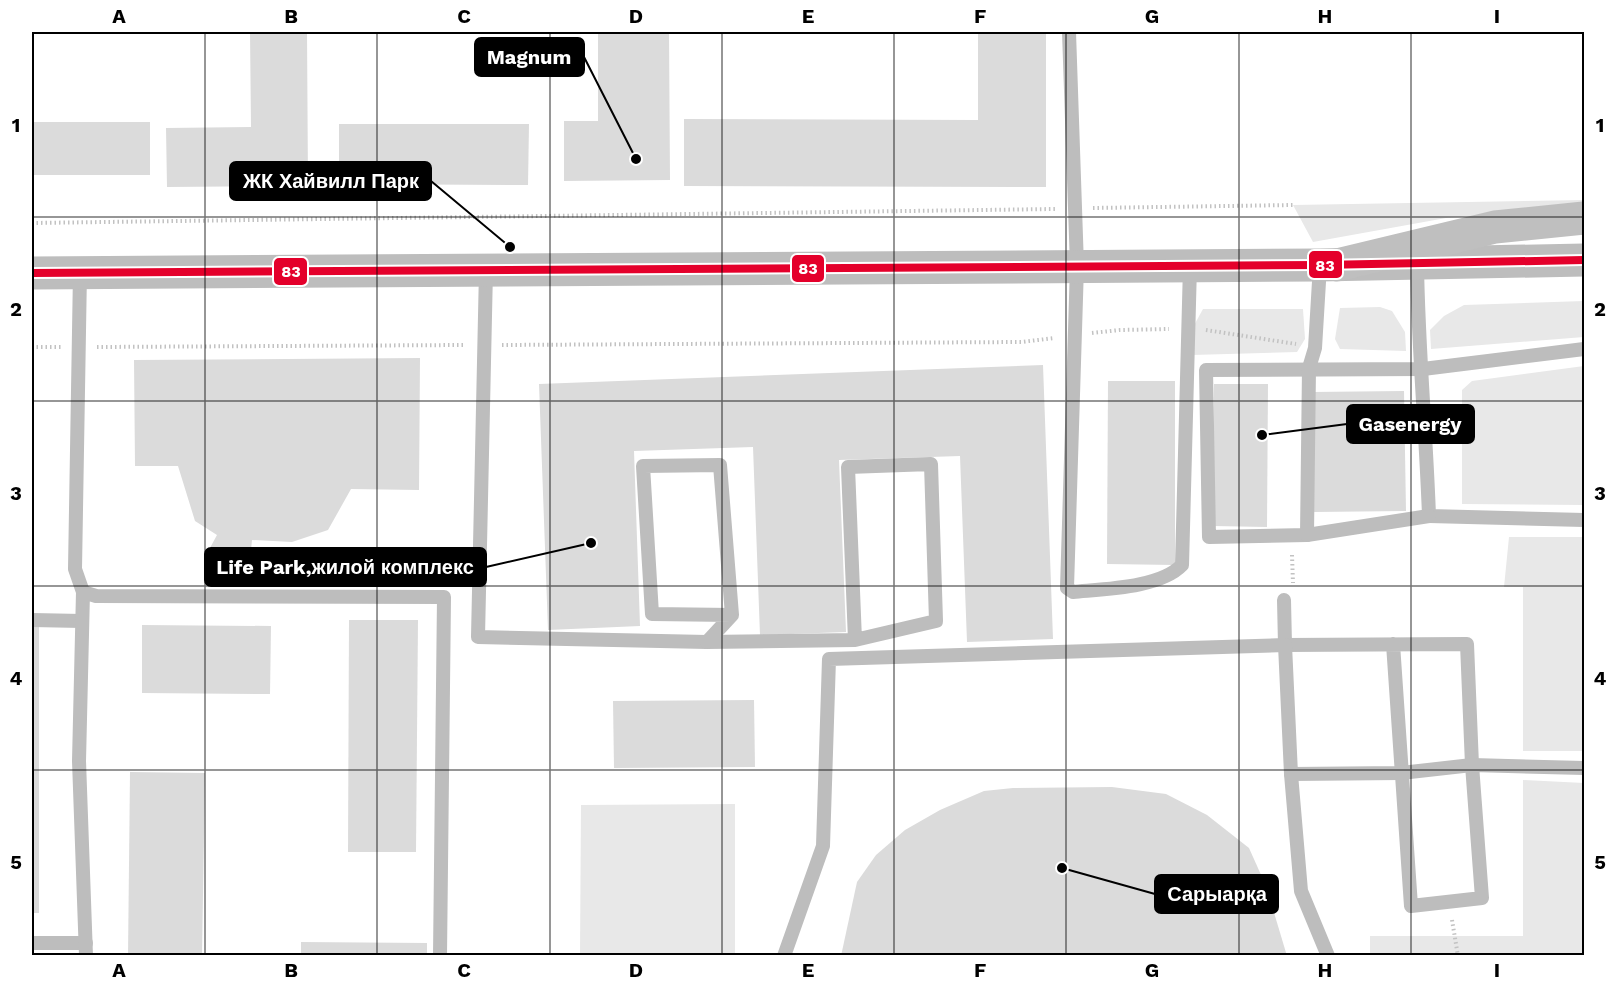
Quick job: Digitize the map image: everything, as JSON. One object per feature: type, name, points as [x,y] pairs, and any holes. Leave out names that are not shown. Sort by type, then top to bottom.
[{"type":"main road","points":[[1329,265],[1495,227],[1584,218]]},
{"type":"street","points":[[32,273],[1329,265],[1584,260]]},
{"type":"lane","points":[[1069,32],[1077,266],[1066,588],[1073,592],[1142,583],[1175,572],[1182,565],[1190,266]]},
{"type":"lane","points":[[1417,263],[1418,335],[1423,369],[1429,516]]},
{"type":"lane","points":[[1307,536],[1309,368],[1315,348],[1329,265]]},
{"type":"lane","points":[[486,270],[478,637],[707,642],[855,640],[936,621],[932,464],[848,467],[855,640]]},
{"type":"lane","points":[[32,943],[86,949],[79,761],[83,592],[75,569],[80,272]]},
{"type":"lane","points":[[1584,350],[1423,369],[1206,369],[1209,537],[1307,536],[1429,516],[1584,520]]},
{"type":"lane","points":[[707,642],[732,615],[720,465],[643,466],[652,614],[732,615]]},
{"type":"lane","points":[[83,592],[96,596],[444,597],[440,956]]},
{"type":"lane","points":[[1284,600],[1291,774],[1301,891],[1328,956]]},
{"type":"lane","points":[[32,620],[82,621]]},
{"type":"lane","points":[[784,956],[822,846],[829,660],[1285,645],[1393,644],[1467,644],[1472,765],[1482,898],[1411,906],[1393,644]]},
{"type":"lane","points":[[1291,774],[1401,773],[1472,765],[1584,768]]},
{"type":"path","points":[[32,223],[1293,205]]},
{"type":"path","points":[[90,347],[1021,342],[1120,330],[1189,329],[1238,333],[1315,348]]},
{"type":"path","points":[[32,347],[66,347]]},
{"type":"path","points":[[1284,600],[1293,582],[1291,536]]},
{"type":"path","points":[[1449,902],[1458,956]]},
{"type":"shaded area","points":[[1584,200],[1584,204],[1534,212],[1446,218],[1313,242],[1293,205]]},
{"type":"shaded area","points":[[1584,301],[1584,337],[1431,349],[1430,330],[1444,316],[1464,305]]},
{"type":"shaded area","points":[[1380,307],[1392,311],[1405,332],[1406,351],[1340,349],[1335,339],[1340,308]]},
{"type":"shaded area","points":[[1203,309],[1303,309],[1305,339],[1297,352],[1192,355],[1192,329]]},
{"type":"shaded area","points":[[1584,366],[1584,505],[1462,504],[1462,390],[1472,381]]},
{"type":"shaded area","points":[[1509,537],[1584,537],[1584,751],[1523,751],[1523,587],[1504,587]]},
{"type":"shaded area","points":[[1523,780],[1584,783],[1584,955],[1370,955],[1370,936],[1523,936]]},
{"type":"shaded area","points":[[735,804],[735,955],[580,955],[581,805]]},
{"type":"building","points":[[250,32],[307,32],[308,186],[167,187],[166,128],[251,127]]},
{"type":"building","points":[[598,32],[669,32],[670,180],[564,181],[564,121],[598,121]]},
{"type":"building","points":[[978,32],[1046,32],[1046,187],[684,186],[684,119],[978,120]]},
{"type":"building","points":[[32,122],[150,122],[150,175],[32,175]]},
{"type":"building","points":[[339,124],[529,124],[528,185],[339,184]]},
{"type":"building","points":[[420,358],[419,490],[351,489],[328,530],[292,542],[252,540],[250,560],[204,559],[217,535],[195,521],[178,466],[135,466],[134,360]]},
{"type":"building","points":[[1043,365],[1053,639],[967,642],[960,456],[839,460],[846,632],[760,635],[753,447],[634,451],[640,626],[548,630],[539,384]]},
{"type":"building","points":[[1108,381],[1175,381],[1175,565],[1107,564]]},
{"type":"building","points":[[1214,384],[1268,384],[1267,527],[1213,526]]},
{"type":"building","points":[[1404,391],[1406,511],[1314,512],[1312,392]]},
{"type":"building","points":[[349,620],[418,620],[416,852],[348,852]]},
{"type":"building","points":[[32,625],[39,625],[39,913],[32,913]]},
{"type":"building","points":[[142,625],[271,626],[270,694],[142,693]]},
{"type":"building","points":[[754,700],[755,767],[614,768],[613,701]]},
{"type":"building","points":[[130,772],[205,773],[202,956],[128,956]]},
{"type":"building","points":[[1112,787],[1166,794],[1207,815],[1249,848],[1266,886],[1287,956],[841,956],[857,882],[876,855],[905,830],[940,810],[984,791],[1013,788]]},
{"type":"building","points":[[301,942],[427,943],[427,956],[301,956]]},
{"type":"transit line","name":"83","points":[[32,273],[1320,265],[1584,260]]},
{"type":"place","name":"Magnum","points":[[636,159]]},
{"type":"place","name":"ЖК Хайвилл Парк","points":[[510,247]]},
{"type":"place","name":"Gasenergy","points":[[1262,435]]},
{"type":"place","name":"Life Park,жилой комплекс","points":[[591,543]]},
{"type":"place","name":"Сарыарқа","points":[[1062,868]]}]
